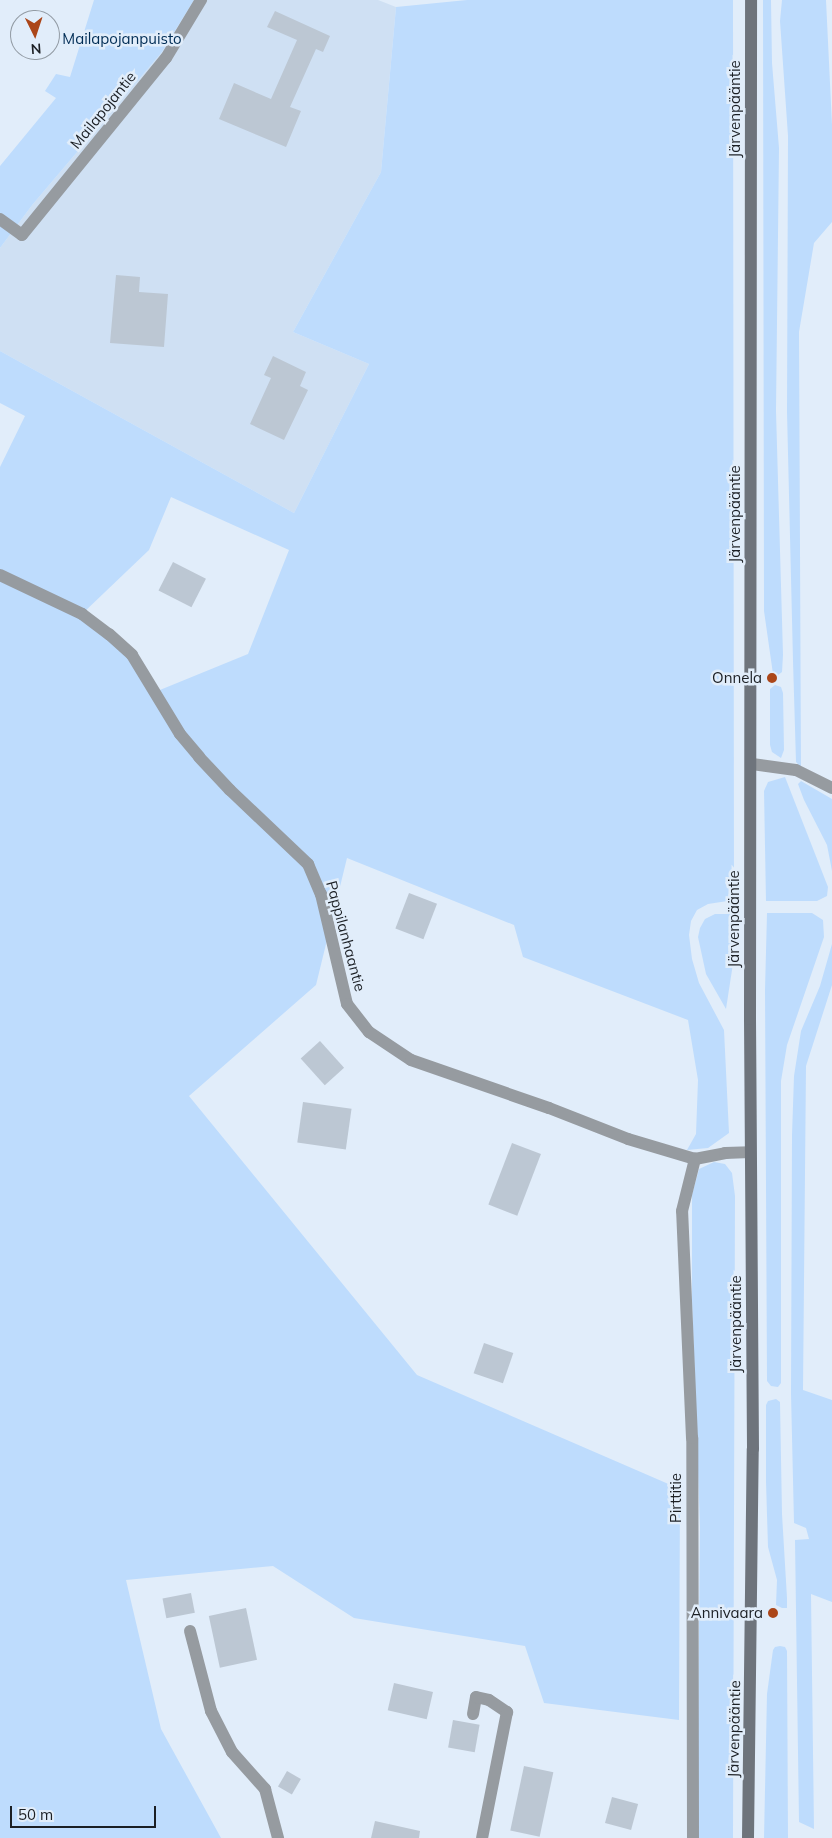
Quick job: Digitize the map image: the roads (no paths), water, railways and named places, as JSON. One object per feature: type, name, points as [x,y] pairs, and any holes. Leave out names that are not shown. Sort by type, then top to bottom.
[{"type":"main road","name":"Järvenpääntie","points":[[748,1838],[753,1458],[750,1152],[752,764],[751,0]]},
{"type":"street","name":"Mailapojantie","points":[[0,218],[22,235],[166,58],[200,0]]},
{"type":"street","name":"Pappilanhaantie","points":[[0,575],[82,614],[109,634],[132,655],[180,734],[199,757],[230,790],[308,864],[321,894],[347,1004],[369,1032],[411,1060],[549,1108],[628,1139],[695,1159],[725,1153],[750,1152]]},
{"type":"street","points":[[752,764],[796,770],[832,788]]},
{"type":"street","name":"Pirttitie","points":[[693,1838],[692,1438],[682,1211],[695,1159]]},
{"type":"street","points":[[190,1631],[211,1710],[232,1752],[265,1789],[278,1838]]},
{"type":"street","points":[[473,1714],[476,1697],[489,1700],[507,1712],[482,1838]]},
{"type":"place","name":"Onnela","points":[[772,678]]},
{"type":"place","name":"Annivaara","points":[[773,1613]]},
{"type":"park label","name":"Mailapojanpuisto","points":[[122,39]]}]
